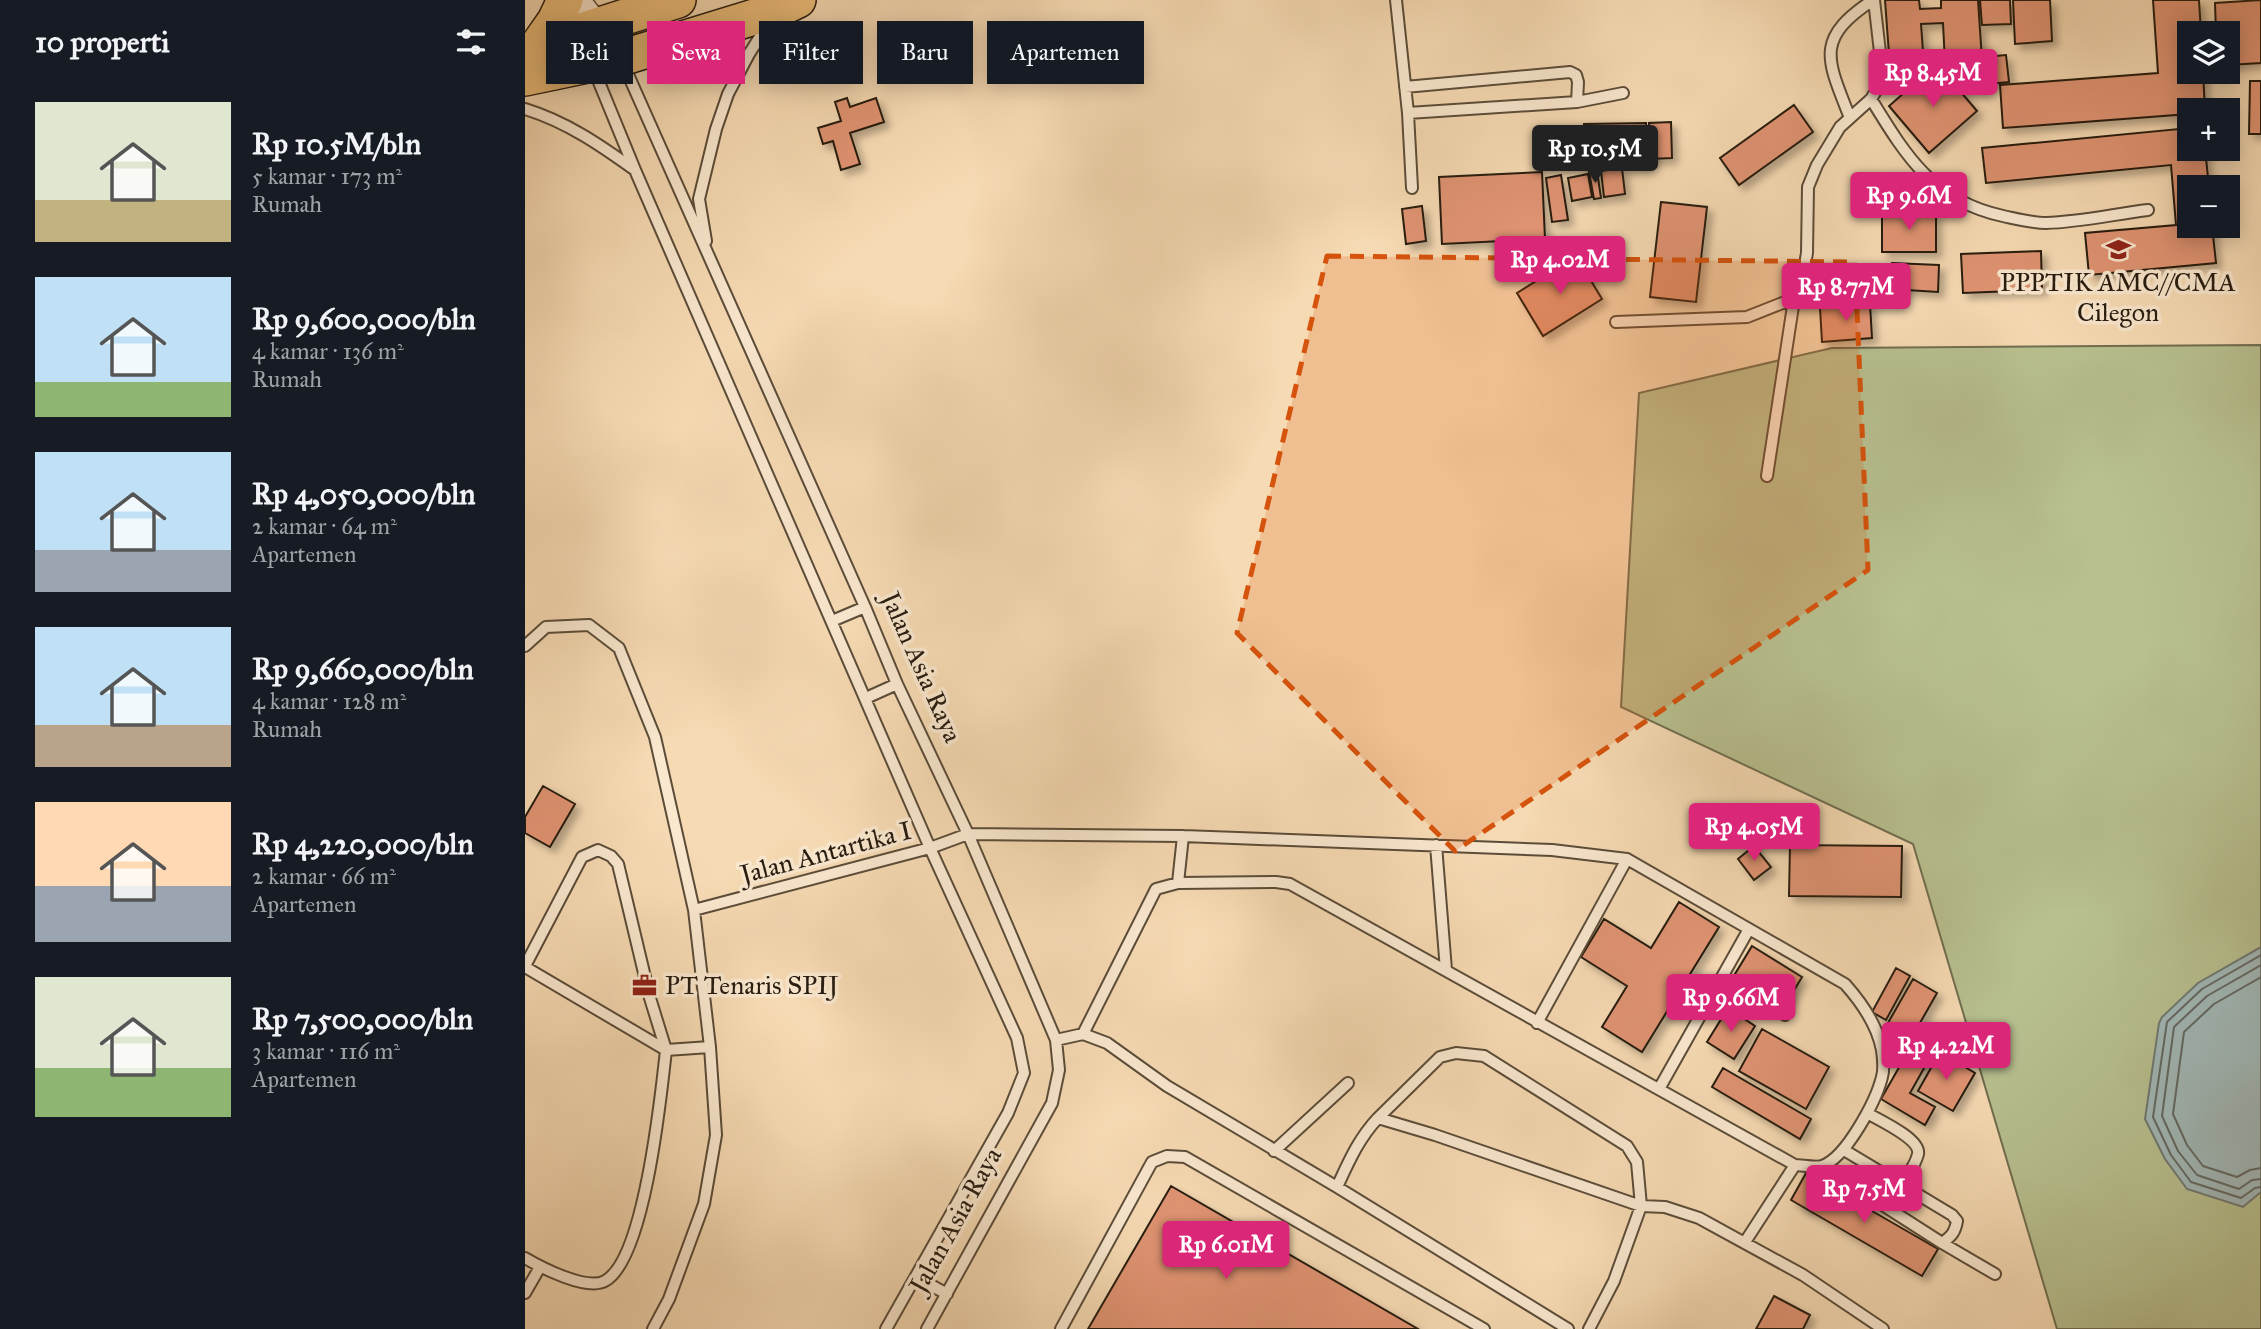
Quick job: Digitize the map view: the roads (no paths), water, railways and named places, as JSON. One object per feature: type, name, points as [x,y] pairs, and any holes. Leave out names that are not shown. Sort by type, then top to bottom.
[{"type":"highway","points":[[528,61],[555,21],[565,0]]},
{"type":"highway","points":[[528,61],[588,11],[666,4]]},
{"type":"highway","points":[[633,52],[787,4]]},
{"type":"highway","points":[[528,61],[546,61]]},
{"type":"lane","points":[[1397,0],[1412,188]]},
{"type":"lane","points":[[1616,322],[1747,317],[1785,302],[1795,293],[1802,281],[1807,253],[1808,187],[1817,164],[1840,127],[1850,118],[1871,99],[1881,83],[1881,61],[1873,0],[1847,17],[1833,37],[1830,53],[1837,85],[1850,118]]},
{"type":"lane","points":[[708,258],[699,199],[716,129],[733,84],[787,4]]},
{"type":"lane","points":[[1405,87],[1570,72],[1576,75],[1578,82],[1577,102]]},
{"type":"lane","name":"Jalan Asia Raya","points":[[612,84],[635,170],[930,848],[1017,1038],[1024,1073],[1008,1113],[886,1329]]},
{"type":"lane","name":"Jalan Asia Raya","points":[[618,84],[708,258],[897,684],[968,834],[1056,1040],[1059,1070],[1052,1103],[927,1329]]},
{"type":"lane","points":[[1408,113],[1577,102],[1623,93]]},
{"type":"lane","points":[[1871,99],[1903,151],[1931,182],[1983,212],[2045,223],[2148,210]]},
{"type":"lane","points":[[525,109],[581,132],[635,170]]},
{"type":"lane","points":[[1767,476],[1795,293]]},
{"type":"lane","points":[[832,621],[865,607]]},
{"type":"lane","points":[[525,646],[546,627],[589,625],[619,648],[655,737],[694,910],[710,1047],[716,1135],[704,1204],[669,1299],[653,1329]]},
{"type":"lane","points":[[866,698],[897,684]]},
{"type":"lane","points":[[968,834],[1183,836],[1436,845],[1552,850],[1627,859],[1845,984],[1863,1003],[1875,1027],[1882,1050],[1883,1075],[1867,1113],[1844,1150],[1822,1166]]},
{"type":"lane","name":"Jalan Antartika I","points":[[694,910],[930,848],[968,834]]},
{"type":"lane","points":[[1178,883],[1183,836]]},
{"type":"lane","points":[[1436,845],[1446,970]]},
{"type":"lane","points":[[525,1258],[540,1267],[590,1285],[605,1282],[619,1269],[639,1216],[656,1139],[666,1050],[650,998],[618,864],[611,856],[598,850],[582,857],[525,967],[666,1050],[710,1047]]},
{"type":"lane","points":[[1537,1023],[1627,859]]},
{"type":"lane","points":[[1083,1034],[1156,889],[1178,883],[1290,884],[1795,1165],[1822,1166],[1995,1274]]},
{"type":"lane","points":[[1659,1089],[1749,929]]},
{"type":"lane","points":[[1721,978],[1785,1015]]},
{"type":"lane","points":[[1056,1040],[1083,1034],[1107,1043],[1167,1086],[1569,1329]]},
{"type":"lane","points":[[1338,1187],[1352,1154],[1366,1131],[1440,1057],[1456,1053],[1484,1056],[1627,1146],[1637,1162],[1641,1206],[1614,1281],[1589,1329]]},
{"type":"lane","points":[[1274,1151],[1348,1083]]},
{"type":"lane","points":[[1867,1113],[1912,1140],[1918,1147],[1918,1156],[1902,1184]]},
{"type":"lane","points":[[1378,1118],[1641,1206],[1679,1210],[1699,1218],[1803,1275],[1878,1327]]},
{"type":"lane","points":[[1844,1150],[1952,1215],[1957,1221],[1956,1231],[1943,1243]]},
{"type":"lane","points":[[1061,1329],[1152,1162],[1167,1156],[1185,1157],[1484,1329]]},
{"type":"lane","points":[[1745,1242],[1795,1165]]},
{"type":"lane","points":[[525,1293],[540,1267]]},
{"type":"lane","points":[[916,1277],[947,1294]]},
{"type":"water","points":[[2261,947],[2261,1192],[2243,1207],[2187,1189],[2165,1159],[2145,1119],[2162,1017],[2198,983]]},
{"type":"place","name":"PPPTIK AMC//CMA Cilegon","points":[[2118,250]]},
{"type":"place","name":"PT Tenaris SPIJ","points":[[645,985]]}]
